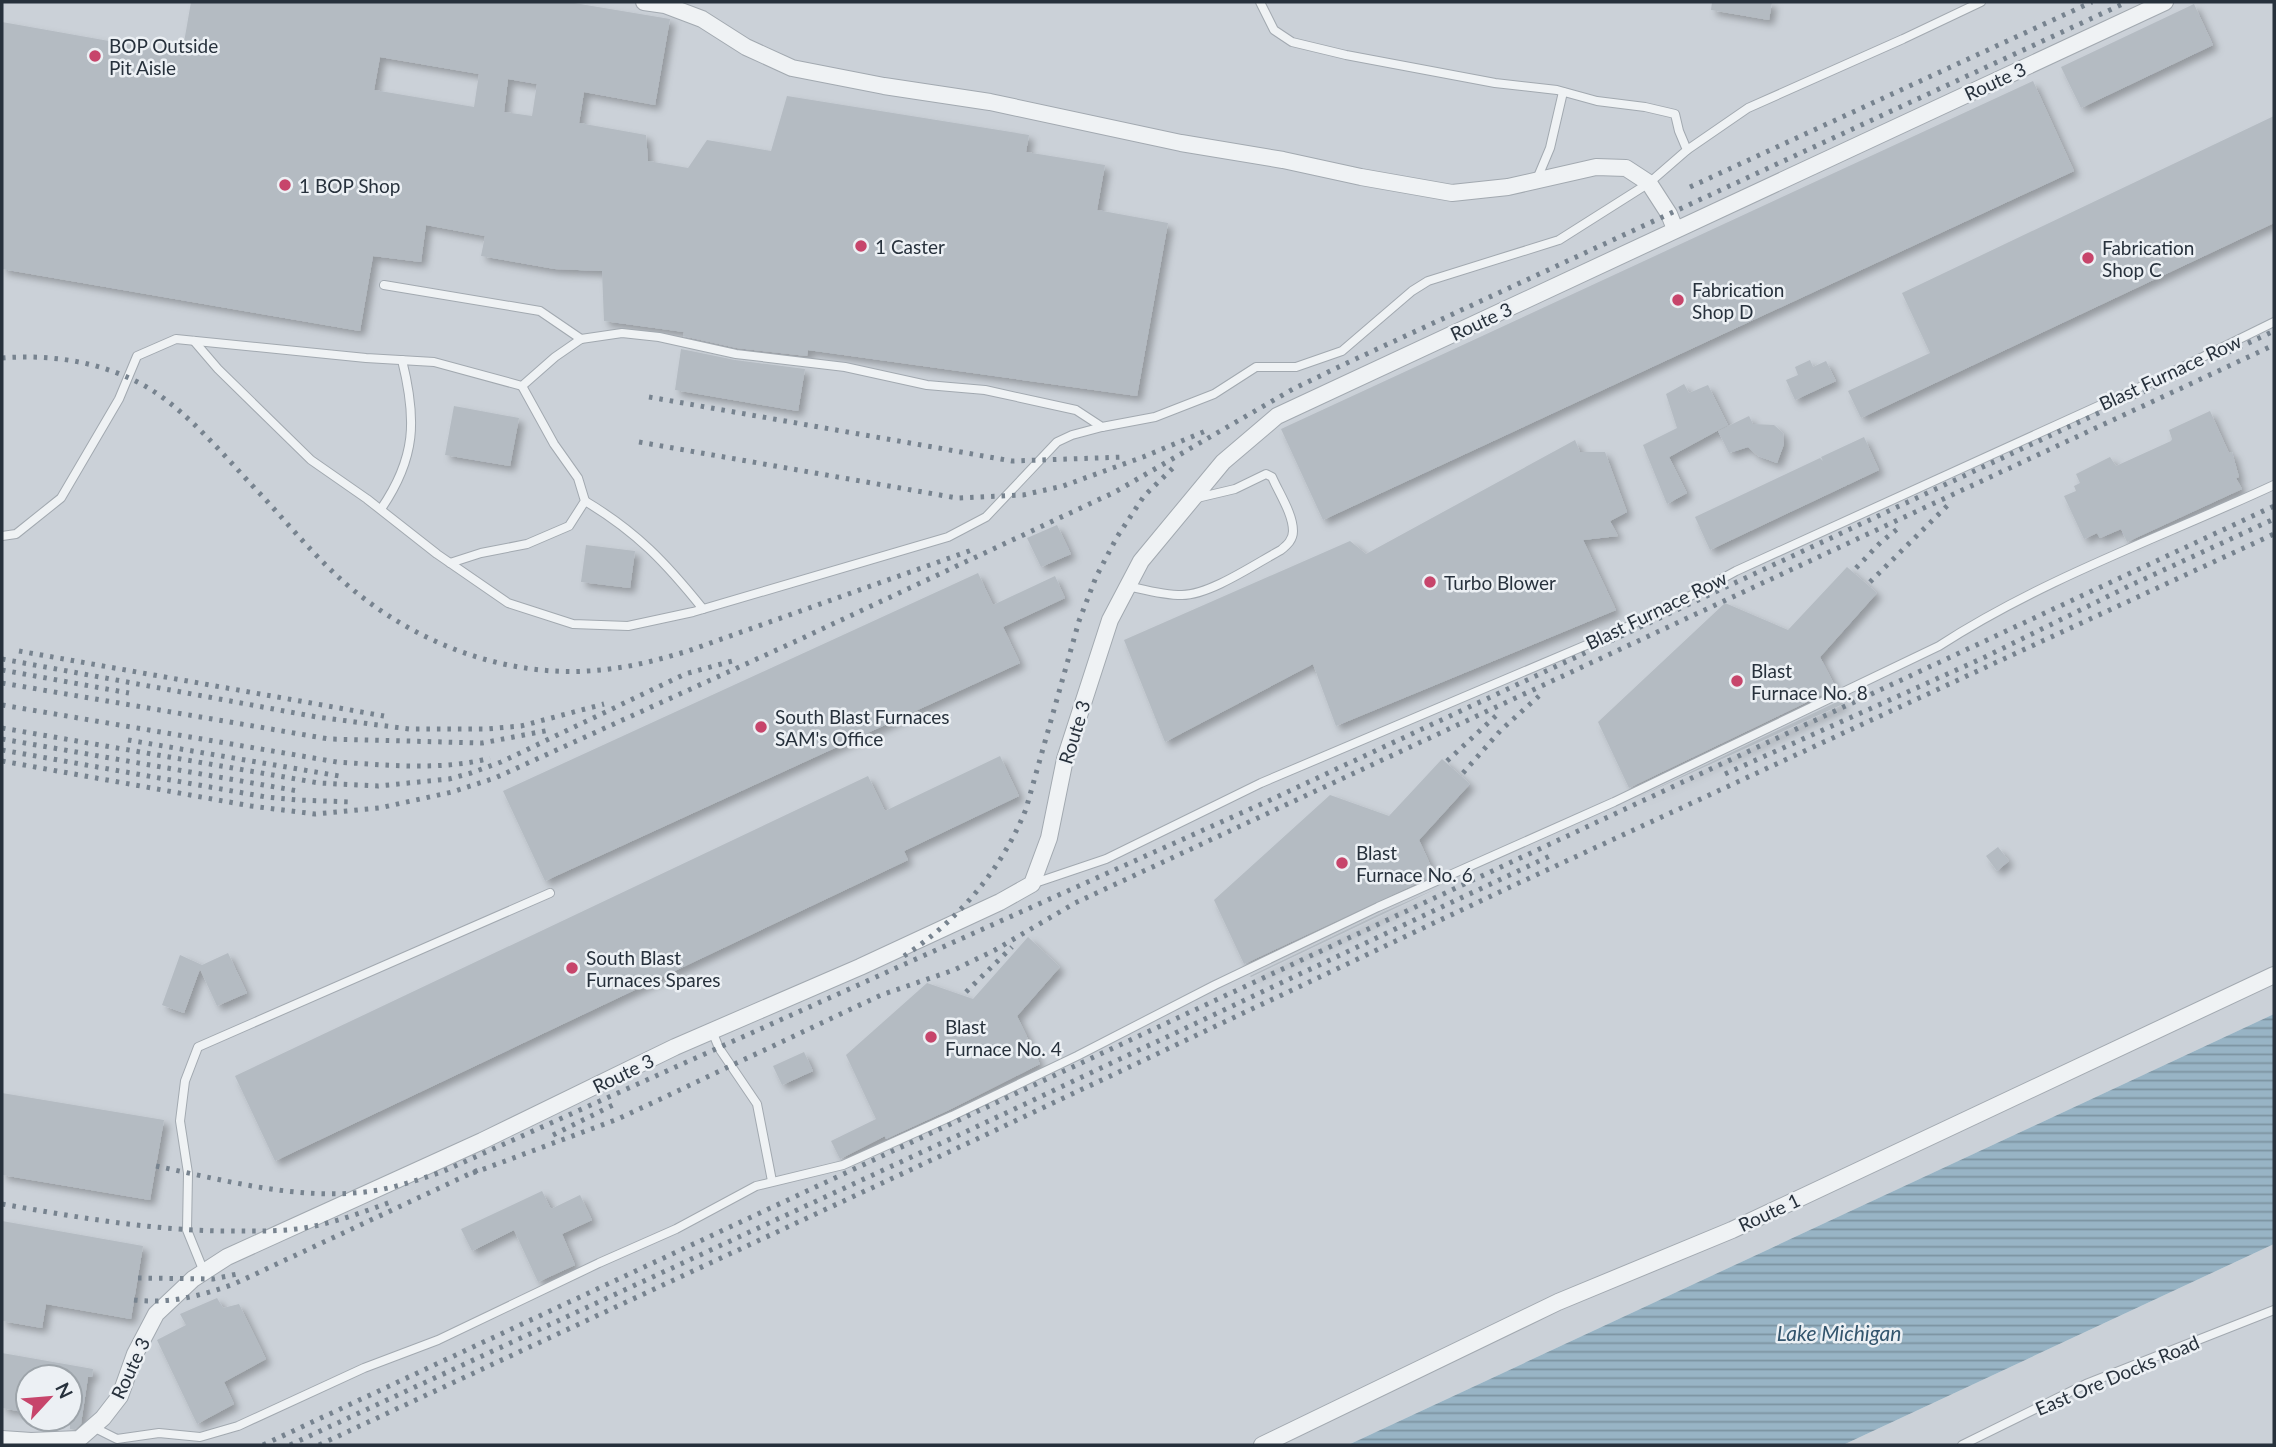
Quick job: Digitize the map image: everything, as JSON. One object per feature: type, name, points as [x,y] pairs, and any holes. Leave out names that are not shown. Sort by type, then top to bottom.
[{"type":"street","points":[[644,2],[665,5],[702,19],[746,47],[792,68],[990,102],[1181,143],[1452,193],[1508,187],[1596,167],[1626,168],[1649,183],[1670,214],[1675,229]]},
{"type":"street","name":"Route 3","points":[[2,1439],[79,1439],[103,1418],[120,1396],[135,1354],[156,1314],[193,1279],[250,1246],[376,1190],[712,1031],[860,967],[1000,902],[1032,884],[1049,838],[1065,759],[1110,620],[1141,561],[1190,500],[1223,462],[1277,416],[2165,2]]},
{"type":"street","name":"Route 1","points":[[1262,1445],[1558,1302],[1732,1230],[2274,975]]},
{"type":"lane","points":[[1260,2],[1274,30],[1292,42],[1346,55],[1675,114],[1678,131],[1687,150]]},
{"type":"lane","points":[[194,341],[218,369],[310,460],[508,603],[573,624],[628,626],[703,609],[948,537],[986,517],[1057,442],[1102,427],[1155,417],[1214,394],[1256,368],[1296,367],[1342,351],[1412,291],[1428,281],[1559,240],[1649,183],[1687,150],[1748,108],[1981,2]]},
{"type":"lane","points":[[1537,179],[1550,148],[1563,92]]},
{"type":"lane","points":[[384,285],[540,311],[581,339]]},
{"type":"lane","name":"Blast Furnace Row","points":[[1032,884],[1107,859],[1261,783],[1609,635],[1736,571],[2149,384],[2274,322]]},
{"type":"lane","points":[[522,386],[555,357],[581,339],[622,333],[659,337],[736,354],[845,367],[926,384],[985,390],[1076,410],[1102,427]]},
{"type":"lane","points":[[2,536],[16,534],[61,498],[120,399],[137,356],[177,339],[434,362],[522,386],[554,444],[579,478],[585,501],[639,537],[668,566],[703,609]]},
{"type":"lane","points":[[381,509],[397,485],[410,444],[413,418],[402,360]]},
{"type":"lane","points":[[1128,586],[1183,595],[1203,592],[1281,550],[1294,533],[1272,477],[1266,474],[1235,489],[1190,500]]},
{"type":"lane","points":[[93,1427],[117,1438],[159,1433],[200,1437],[238,1426],[364,1368],[438,1340],[598,1263],[676,1229],[756,1186],[843,1165],[952,1116],[1378,907],[1614,802],[1939,646],[1994,612],[2079,569],[2274,485]]},
{"type":"lane","points":[[450,563],[481,553],[527,544],[569,526],[585,501]]},
{"type":"lane","points":[[204,1272],[187,1230],[188,1173],[180,1121],[185,1081],[198,1046],[550,893]]},
{"type":"lane","points":[[712,1031],[719,1048],[757,1104],[772,1181]]},
{"type":"lane","name":"East Ore Docks Road","points":[[1962,1445],[2086,1384],[2274,1310]]},
{"type":"shaded area","points":[[2,2],[2274,2],[2274,1014],[1348,1445],[2,1445]]},
{"type":"shaded area","points":[[2274,1244],[2274,1445],[1843,1445]]},
{"type":"water","name":"Lake Michigan","points":[[2274,1014],[2274,1244],[1843,1445],[1348,1445]]},
{"type":"building","points":[[191,2],[568,2],[670,19],[655,105],[584,92],[579,123],[646,135],[648,161],[688,168],[707,140],[771,151],[787,96],[1029,135],[1026,152],[1105,165],[1097,210],[1168,223],[1137,396],[808,350],[807,356],[737,348],[683,336],[684,332],[604,321],[602,271],[555,269],[481,256],[485,236],[426,225],[421,262],[373,256],[360,331],[2,269],[2,22],[182,54]],"holes":[[[380,57],[479,74],[474,107],[374,90]],[[508,79],[537,84],[532,116],[504,112]]]},
{"type":"building","points":[[1712,2],[1772,2],[1769,20],[1711,10]]},
{"type":"building","points":[[2194,4],[2213,45],[2081,108],[2061,67]]},
{"type":"building","name":"Fabrication Shop D","points":[[2033,81],[2074,171],[1323,520],[1281,429]]},
{"type":"building","name":"Fabrication Shop C","points":[[2274,116],[2274,223],[1861,418],[1848,391],[1930,353],[1902,293]]},
{"type":"building","points":[[681,349],[735,360],[805,369],[798,411],[675,390]]},
{"type":"building","points":[[1810,360],[1813,367],[1826,361],[1836,381],[1795,400],[1786,380],[1798,375],[1795,367]]},
{"type":"building","points":[[1684,384],[1689,393],[1708,385],[1728,425],[1669,457],[1687,493],[1667,504],[1643,445],[1677,428],[1666,394]]},
{"type":"building","points":[[454,406],[519,418],[510,466],[445,455]]},
{"type":"building","points":[[2210,411],[2229,453],[2232,452],[2239,477],[2236,478],[2242,489],[2127,542],[2121,529],[2100,538],[2097,533],[2084,539],[2064,496],[2076,491],[2074,486],[2080,483],[2076,474],[2110,457],[2116,466],[2171,441],[2169,430]]},
{"type":"building","points":[[1749,416],[1753,424],[1774,425],[1783,433],[1784,444],[1777,463],[1758,456],[1748,447],[1729,453],[1718,431]]},
{"type":"building","points":[[1864,437],[1879,470],[1710,550],[1695,517],[1820,458],[1823,461],[1821,457]]},
{"type":"building","name":"Turbo Blower","points":[[1575,440],[1580,452],[1605,452],[1627,512],[1610,521],[1618,536],[1583,540],[1616,610],[1336,726],[1313,664],[1165,742],[1124,640],[1350,541],[1366,554]]},
{"type":"building","points":[[1057,525],[1071,554],[1041,567],[1027,538]]},
{"type":"building","points":[[586,545],[635,551],[630,588],[581,582]]},
{"type":"building","name":"Blast Furnace No. 8","points":[[1847,567],[1877,593],[1820,657],[1836,688],[1629,788],[1598,722],[1725,603],[1788,630]]},
{"type":"building","name":"South Blast Furnaces SAM's Office","points":[[978,573],[993,605],[1055,576],[1065,598],[1003,627],[1020,663],[545,881],[503,791]]},
{"type":"building","points":[[1841,700],[1843,704],[1634,799]]},
{"type":"building","name":"South Blast Furnaces Spares","points":[[1000,756],[1019,796],[904,851],[908,860],[275,1161],[235,1076],[868,776],[885,811]]},
{"type":"building","name":"Blast Furnace No. 6","points":[[1442,759],[1470,784],[1419,840],[1435,875],[1244,964],[1214,900],[1330,795],[1389,816]]},
{"type":"building","points":[[1998,847],[2009,861],[1997,871],[1986,856]]},
{"type":"building","points":[[1440,887],[1251,977],[1250,976],[1381,913]]},
{"type":"building","name":"Blast Furnace No. 4","points":[[1028,937],[1060,967],[1017,1016],[1040,1064],[949,1110],[886,1139],[885,1136],[840,1159],[831,1141],[876,1119],[846,1055],[927,983],[973,999]]},
{"type":"building","points":[[228,953],[247,993],[217,1006],[200,969],[184,1013],[162,1005],[180,955],[202,965]]},
{"type":"building","points":[[804,1052],[813,1071],[782,1085],[773,1066]]},
{"type":"building","points":[[2,1093],[164,1120],[150,1200],[2,1175]]},
{"type":"building","points":[[542,1191],[551,1209],[580,1195],[592,1220],[562,1234],[575,1265],[538,1282],[514,1230],[472,1251],[461,1229]]},
{"type":"building","points":[[2,1221],[143,1246],[131,1319],[46,1304],[42,1328],[2,1321]]},
{"type":"building","points":[[217,1298],[223,1308],[239,1304],[266,1359],[224,1382],[234,1404],[197,1424],[157,1340],[186,1325],[180,1314]]},
{"type":"building","points":[[2,1353],[59,1363],[14,1363],[14,1410],[2,1408]]},
{"type":"building","points":[[84,1367],[93,1369],[92,1377],[88,1377],[84,1404]]},
{"type":"railway","points":[[1690,187],[2092,2]]},
{"type":"railway","points":[[2,761],[251,806],[315,814],[379,808],[452,792],[495,778],[1115,492],[1293,389],[1347,363],[2127,2]]},
{"type":"railway","points":[[156,1166],[286,1191],[339,1194],[385,1189],[444,1171],[1268,801],[2274,331]]},
{"type":"railway","points":[[473,1173],[618,1119],[881,995],[954,970],[995,950],[1075,903],[2274,345]]},
{"type":"railway","points":[[2,358],[40,357],[78,362],[115,372],[150,389],[196,426],[326,565],[366,600],[422,635],[484,659],[517,667],[583,671],[652,661],[688,651],[972,550]]},
{"type":"railway","points":[[649,397],[1012,461],[1126,457]]},
{"type":"railway","points":[[639,442],[957,498],[1023,495],[1063,486],[1208,430]]},
{"type":"railway","points":[[904,956],[924,942],[960,909],[977,891],[1005,852],[1026,809],[1079,621],[1096,577],[1117,537],[1144,496],[1175,466]]},
{"type":"railway","points":[[1870,582],[1950,503]]},
{"type":"railway","points":[[263,1445],[2274,506]]},
{"type":"railway","points":[[1725,774],[1983,658],[2274,519]]},
{"type":"railway","points":[[1856,568],[1900,527]]},
{"type":"railway","points":[[319,1445],[1508,888],[2274,534]]},
{"type":"railway","points":[[19,651],[384,716]]},
{"type":"railway","points":[[2,659],[317,717],[409,729],[521,726],[604,704]]},
{"type":"railway","points":[[2,728],[319,783],[378,786],[449,779],[471,773],[501,762],[685,674],[732,661]]},
{"type":"railway","points":[[2,670],[129,693]]},
{"type":"railway","points":[[2,683],[329,739],[482,743],[550,730]]},
{"type":"railway","points":[[1463,773],[1501,730],[1539,696]]},
{"type":"railway","points":[[2,705],[337,762],[434,766],[490,758]]},
{"type":"railway","points":[[1447,761],[1500,712]]},
{"type":"railway","points":[[2,739],[298,791]]},
{"type":"railway","points":[[128,740],[345,777]]},
{"type":"railway","points":[[2,750],[266,797],[351,802]]},
{"type":"railway","points":[[290,1445],[974,1128],[1554,854]]},
{"type":"railway","points":[[966,992],[1012,947]]},
{"type":"railway","points":[[553,1135],[613,1105]]},
{"type":"railway","points":[[134,1300],[185,1298],[234,1284],[480,1169]]},
{"type":"railway","points":[[2,1204],[140,1225],[254,1231],[315,1226],[391,1202]]},
{"type":"railway","points":[[138,1278],[213,1279],[242,1273]]},
{"type":"place","name":"BOP Outside Pit Aisle","points":[[95,56]]},
{"type":"place","name":"1 BOP Shop","points":[[285,185]]},
{"type":"place","name":"1 Caster","points":[[861,246]]},
{"type":"place","name":"Fabrication Shop C","points":[[2088,258]]},
{"type":"place","name":"Fabrication Shop D","points":[[1678,300]]},
{"type":"place","name":"Turbo Blower","points":[[1430,582]]},
{"type":"place","name":"Blast Furnace No. 8","points":[[1737,681]]},
{"type":"place","name":"South Blast Furnaces SAM's Office","points":[[761,727]]},
{"type":"place","name":"Blast Furnace No. 6","points":[[1342,863]]},
{"type":"place","name":"South Blast Furnaces Spares","points":[[572,968]]},
{"type":"place","name":"Blast Furnace No. 4","points":[[931,1037]]}]
